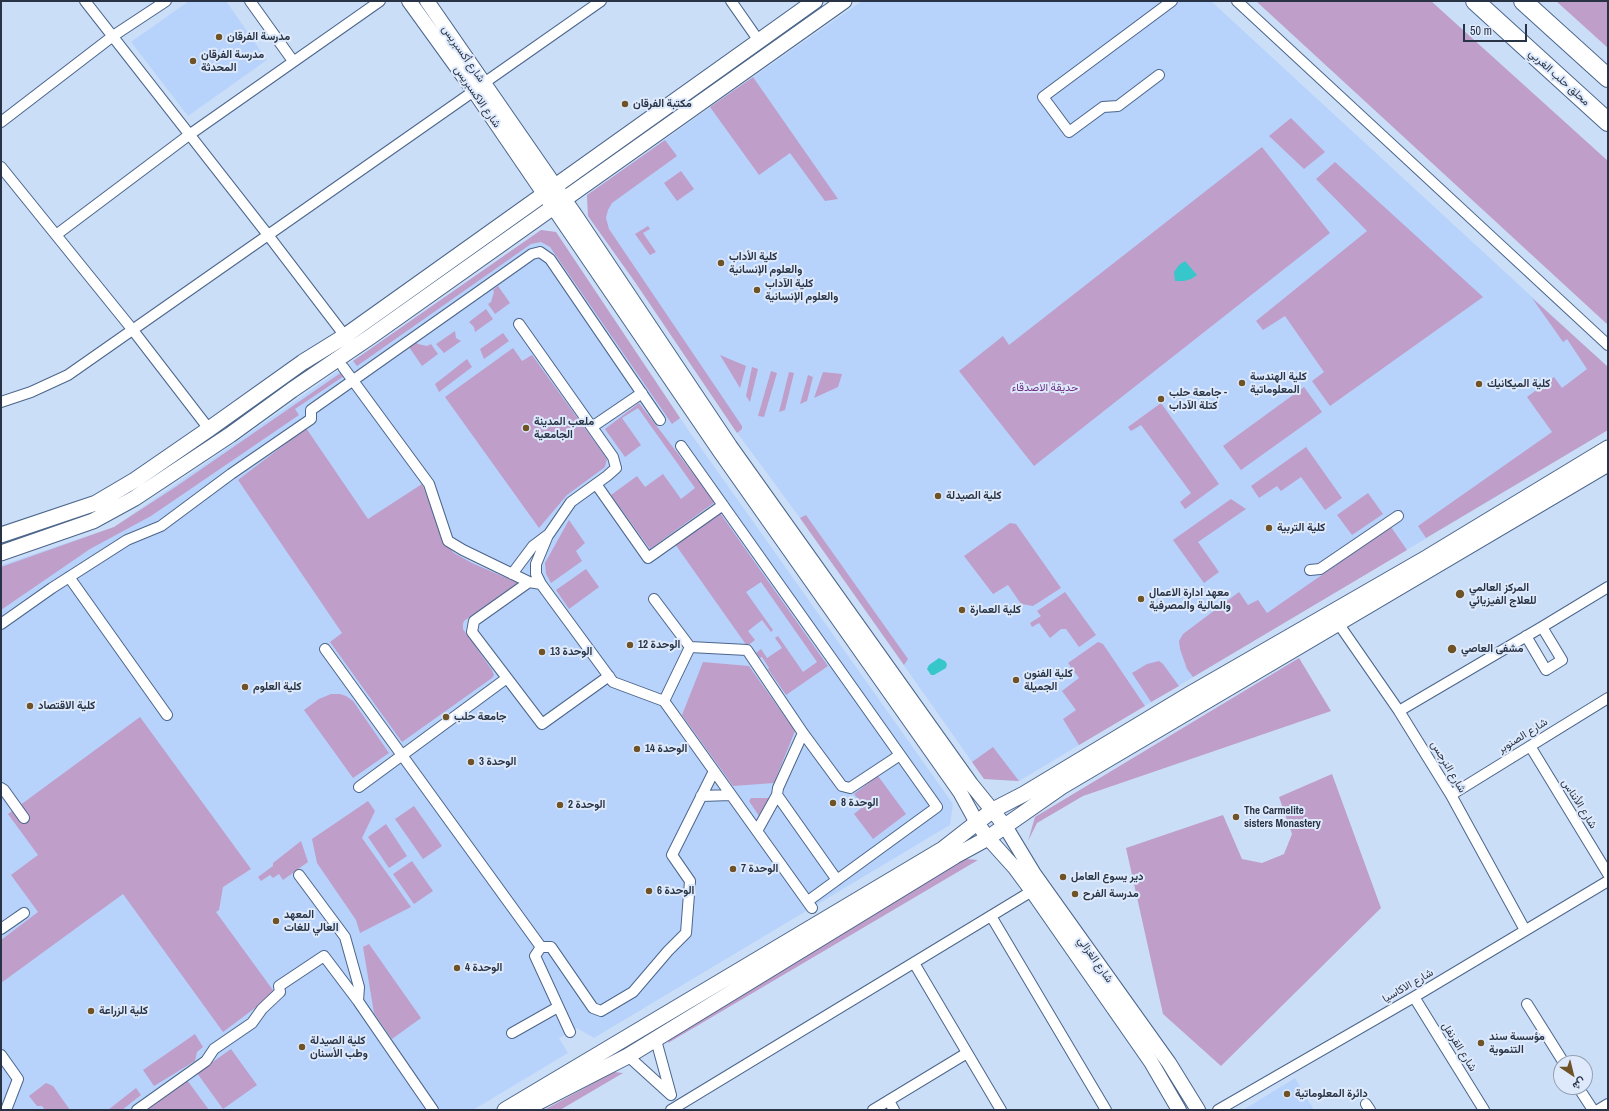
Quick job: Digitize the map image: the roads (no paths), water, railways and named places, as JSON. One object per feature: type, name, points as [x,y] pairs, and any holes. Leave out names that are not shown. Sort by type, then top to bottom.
[{"type":"highway","name":"محلق حلب الغربي","points":[[1475,1],[1608,122]]},
{"type":"highway","points":[[1523,1],[1608,78]]},
{"type":"main road","name":"شارع الاكسبريس","points":[[408,1],[479,87],[559,204]]},
{"type":"main road","name":"شارع أكسبريس","points":[[427,1],[479,87]]},
{"type":"main road","points":[[1,535],[96,503],[135,480],[282,376],[344,336],[815,1]]},
{"type":"main road","points":[[1,553],[93,521],[123,505],[230,435],[292,390],[376,333],[559,204],[844,1]]},
{"type":"main road","name":"شارع الغزالي","points":[[559,204],[971,784],[1005,826],[1034,874],[1168,1063],[1198,1110]]},
{"type":"main road","name":"شارع الغزالي","points":[[559,204],[717,446],[960,792],[977,823],[988,838],[1015,868],[1032,891],[1151,1062],[1179,1110]]},
{"type":"main road","points":[[282,376],[292,390]]},
{"type":"main road","points":[[505,1110],[943,849],[993,810],[1024,794],[1190,694],[1428,557],[1608,448]]},
{"type":"main road","points":[[523,1110],[656,1040],[955,856],[988,838],[1061,787],[1608,464]]},
{"type":"street","points":[[85,1],[268,235],[344,336]]},
{"type":"street","points":[[1,122],[113,36],[166,1]]},
{"type":"street","points":[[250,1],[293,61]]},
{"type":"street","points":[[56,235],[189,134],[380,1]]},
{"type":"street","points":[[1,402],[31,392],[68,375],[601,1]]},
{"type":"street","points":[[731,1],[759,40]]},
{"type":"street","points":[[1159,75],[1118,106],[1103,107],[1069,132],[1043,97],[1172,1]]},
{"type":"street","points":[[1237,1],[1608,345]]},
{"type":"street","points":[[1,167],[132,330],[209,429]]},
{"type":"street","points":[[1,624],[69,577],[127,540],[161,526],[231,474],[311,419],[311,410],[532,254],[540,252],[550,258],[660,420]]},
{"type":"street","points":[[519,324],[613,457],[616,468],[571,502],[548,534],[536,564],[536,574],[541,584],[613,682],[664,701],[810,904],[837,880],[937,808],[681,446]]},
{"type":"street","points":[[343,367],[429,484],[448,540],[463,550],[512,574],[529,582],[541,584]]},
{"type":"street","points":[[592,427],[642,393]]},
{"type":"street","points":[[596,484],[648,558],[723,505]]},
{"type":"street","points":[[1310,570],[1320,569],[1398,516]]},
{"type":"street","points":[[512,574],[533,546],[548,534]]},
{"type":"street","points":[[69,577],[167,715]]},
{"type":"street","points":[[529,582],[474,621],[472,632],[542,724],[609,676]]},
{"type":"street","points":[[1399,711],[1608,587]]},
{"type":"street","points":[[654,599],[690,647]]},
{"type":"street","name":"شارع النرجس","points":[[1338,623],[1399,711],[1451,795],[1525,930]]},
{"type":"street","points":[[1526,636],[1546,670],[1562,660],[1542,627]]},
{"type":"street","points":[[690,647],[747,650],[803,733],[842,786],[850,788],[900,755]]},
{"type":"street","points":[[664,701],[690,647]]},
{"type":"street","points":[[325,649],[541,947]]},
{"type":"street","points":[[359,787],[507,678]]},
{"type":"street","name":"شارع الصنوبر","points":[[1451,795],[1608,698]]},
{"type":"street","points":[[758,831],[777,795],[778,788],[803,733]]},
{"type":"street","name":"شارع الأنناس","points":[[1530,746],[1608,874]]},
{"type":"street","points":[[541,947],[551,947],[593,1008],[601,1011],[633,992],[668,951],[686,933],[690,880],[672,855],[714,771]]},
{"type":"street","points":[[1,788],[24,818]]},
{"type":"street","points":[[701,796],[731,794]]},
{"type":"street","points":[[777,795],[837,880]]},
{"type":"street","points":[[298,875],[346,937],[359,987],[358,1001]]},
{"type":"street","name":"شارع الاكاسيا","points":[[1218,1110],[1414,997],[1608,881]]},
{"type":"street","points":[[656,1040],[676,1109],[1032,891]]},
{"type":"street","points":[[1,929],[24,913]]},
{"type":"street","points":[[992,916],[1106,1110]]},
{"type":"street","points":[[541,947],[535,956],[570,1032]]},
{"type":"street","points":[[137,1110],[206,1061],[214,1049],[252,1023],[262,1009],[280,992],[280,986],[324,956],[358,1001],[433,1110]]},
{"type":"street","points":[[914,964],[1001,1110]]},
{"type":"street","name":"شارع القرنفل","points":[[1414,997],[1484,1110]]},
{"type":"street","points":[[1527,1004],[1559,1055]]},
{"type":"street","points":[[512,1034],[558,1007]]},
{"type":"street","points":[[873,1110],[967,1053]]},
{"type":"street","points":[[1,1055],[18,1079],[6,1110]]},
{"type":"street","points":[[628,1056],[671,1095]]},
{"type":"street","points":[[1583,1095],[1593,1110]]},
{"type":"street","points":[[889,1101],[894,1110]]},
{"type":"street","points":[[1598,1110],[1608,1104]]},
{"type":"place","name":"مدرسة الفرقان","points":[[219,37]]},
{"type":"place","name":"مدرسة الفرقان المحدثة","points":[[193,61]]},
{"type":"place","name":"مكتبة الفرقان","points":[[625,104]]},
{"type":"place","name":"كلية الأداب والعلوم الإنسانية","points":[[721,263]]},
{"type":"place","name":"كلية الآداب والعلوم الإنسانية","points":[[757,290]]},
{"type":"place","name":"كلية الهندسة المعلوماتية","points":[[1242,383]]},
{"type":"place","name":"كلية الميكانيك","points":[[1479,384]]},
{"type":"place","name":"جامعة حلب - كتلة الآداب","points":[[1161,399]]},
{"type":"place","name":"ملعب المدينة الجامعية","points":[[526,428]]},
{"type":"place","name":"كلية الصيدلة","points":[[938,496]]},
{"type":"place","name":"كلية التربية","points":[[1269,528]]},
{"type":"place","name":"المركز العالمي للعلاج الفيزيائي","points":[[1460,594]]},
{"type":"place","name":"معهد ادارة الاعمال والمالية والمصرفية","points":[[1141,599]]},
{"type":"place","name":"كلية العمارة","points":[[962,610]]},
{"type":"place","name":"الوحدة 12","points":[[630,645]]},
{"type":"place","name":"مشفى العاصي","points":[[1452,649]]},
{"type":"place","name":"الوحدة 13","points":[[542,652]]},
{"type":"place","name":"كلية الفنون الجميلة","points":[[1016,680]]},
{"type":"place","name":"كلية العلوم","points":[[245,687]]},
{"type":"place","name":"كلية الاقتصاد","points":[[30,706]]},
{"type":"place","name":"جامعة حلب","points":[[446,717]]},
{"type":"place","name":"الوحدة 14","points":[[637,749]]},
{"type":"place","name":"الوحدة 3","points":[[471,762]]},
{"type":"place","name":"الوحدة 8","points":[[833,803]]},
{"type":"place","name":"الوحدة 2","points":[[560,805]]},
{"type":"place","name":"The Carmelite sisters Monastery","points":[[1236,817]]},
{"type":"place","name":"الوحدة 7","points":[[733,869]]},
{"type":"place","name":"دير يسوع العامل","points":[[1063,877]]},
{"type":"place","name":"الوحدة 6","points":[[649,891]]},
{"type":"place","name":"مدرسة الفرح","points":[[1075,894]]},
{"type":"place","name":"المعهد العالي للغات","points":[[276,921]]},
{"type":"place","name":"الوحدة 4","points":[[457,968]]},
{"type":"place","name":"كلية الزراعة","points":[[91,1011]]},
{"type":"place","name":"مؤسسة سند التنموية","points":[[1481,1043]]},
{"type":"place","name":"كلية الصيدلة وطب الأسنان","points":[[302,1047]]},
{"type":"place","name":"دائرة المعلوماتية","points":[[1287,1094]]},
{"type":"park label","name":"حديقة الاصدقاء","points":[[1045,388]]}]
